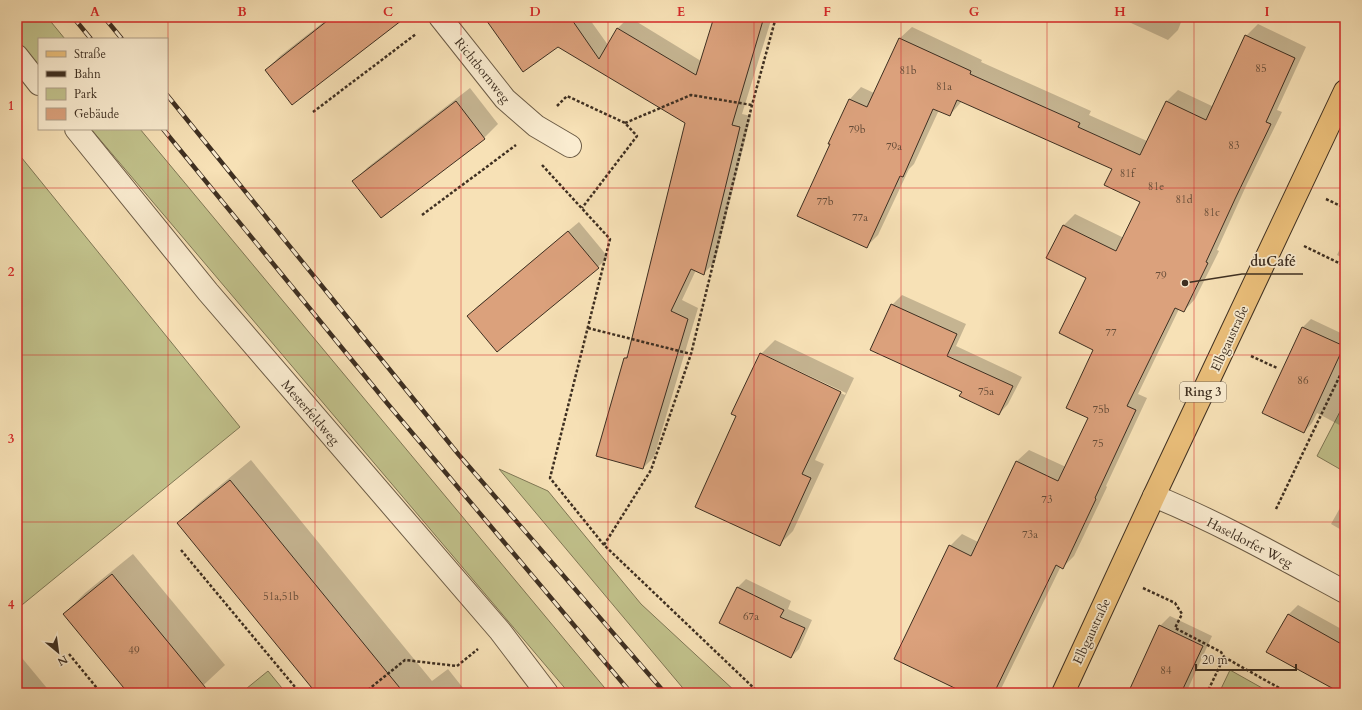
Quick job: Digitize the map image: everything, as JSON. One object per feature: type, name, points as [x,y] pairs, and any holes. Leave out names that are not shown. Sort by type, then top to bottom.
[{"type":"main road","name":"Elbgaustraße","points":[[1063,693],[1345,91]]},
{"type":"street","name":"Richtbornweg","points":[[440,17],[505,99],[536,126],[570,146]]},
{"type":"street","points":[[17,56],[38,83]]},
{"type":"street","name":"Mesterfeldweg","points":[[77,130],[208,292],[500,631],[547,693]]},
{"type":"street","name":"Haseldorfer Weg","points":[[1154,496],[1179,506],[1259,545],[1345,592]]},
{"type":"path","points":[[604,545],[651,470],[691,354],[752,105],[776,17]]},
{"type":"path","points":[[313,112],[419,31]]},
{"type":"path","points":[[625,123],[691,95],[752,105]]},
{"type":"path","points":[[422,216],[520,141],[536,126]]},
{"type":"path","points":[[540,162],[610,239],[550,478],[604,545],[759,693]]},
{"type":"path","points":[[1324,198],[1345,208]]},
{"type":"path","points":[[1302,245],[1345,266]]},
{"type":"path","points":[[588,328],[691,354]]},
{"type":"path","points":[[1250,355],[1278,368]]},
{"type":"path","points":[[1276,509],[1345,365]]},
{"type":"path","points":[[181,550],[300,693]]},
{"type":"path","points":[[1140,586],[1175,603],[1182,614],[1175,628],[1221,652],[1224,657],[1288,693]]},
{"type":"path","points":[[364,693],[405,660],[456,666],[500,631]]},
{"type":"path","points":[[69,654],[101,693]]},
{"type":"path","points":[[1207,693],[1224,657]]},
{"type":"green space","points":[[17,17],[47,17],[64,38],[38,38],[38,66],[17,41]]},
{"type":"green space","points":[[92,130],[141,130],[609,693],[569,693]]},
{"type":"green space","points":[[17,152],[240,427],[17,609]]},
{"type":"green space","points":[[1345,402],[1345,472],[1317,456]]},
{"type":"green space","points":[[499,469],[548,491],[641,604],[737,693],[687,693]]},
{"type":"green space","points":[[1230,670],[1271,693],[1219,693]]},
{"type":"green space","points":[[268,671],[286,693],[241,693]]},
{"type":"building","points":[[332,17],[406,17],[292,105],[265,70]]},
{"type":"building","points":[[484,17],[570,17],[599,59],[617,28],[696,75],[714,17],[764,17],[732,125],[740,127],[704,275],[691,269],[671,311],[688,319],[643,469],[596,456],[624,358],[627,358],[685,123],[558,47],[523,72]]},
{"type":"building","points":[[1245,35],[1295,58],[1266,122],[1271,124],[1206,262],[1208,263],[1184,312],[1175,308],[1127,406],[1136,410],[1063,569],[1056,565],[994,693],[965,693],[894,659],[949,545],[971,556],[1016,461],[1058,481],[1088,418],[1066,408],[1093,350],[1059,333],[1086,278],[1046,258],[1063,225],[1116,251],[1140,202],[1104,185],[1112,169],[957,100],[950,116],[933,109],[903,177],[900,176],[867,248],[797,216],[849,99],[867,107],[899,38],[971,71],[970,74],[1080,123],[1078,127],[1140,155],[1166,101],[1206,120]]},
{"type":"building","points":[[456,101],[485,139],[381,218],[352,181]]},
{"type":"building","points":[[568,231],[599,268],[497,352],[467,316]]},
{"type":"building","points":[[891,304],[957,334],[947,356],[1013,386],[999,415],[959,396],[962,392],[870,350]]},
{"type":"building","points":[[1302,327],[1344,346],[1304,433],[1262,413]]},
{"type":"building","points":[[760,353],[841,392],[802,474],[811,478],[780,546],[695,507],[736,416],[731,414]]},
{"type":"building","points":[[230,480],[404,693],[316,693],[177,523]]},
{"type":"building","points":[[112,574],[210,693],[128,693],[63,614]]},
{"type":"building","points":[[737,587],[784,610],[780,617],[805,628],[791,658],[719,623]]},
{"type":"building","points":[[1288,614],[1345,646],[1345,693],[1341,693],[1266,652]]},
{"type":"building","points":[[1159,625],[1203,646],[1181,693],[1128,693]]},
{"type":"railway","points":[[73,17],[90,38]]},
{"type":"railway","points":[[104,17],[121,38]]},
{"type":"railway","points":[[168,96],[459,455],[665,693]]},
{"type":"railway","points":[[164,130],[387,403],[631,693]]},
{"type":"place","name":"duCafé","points":[[1185,283]]}]
